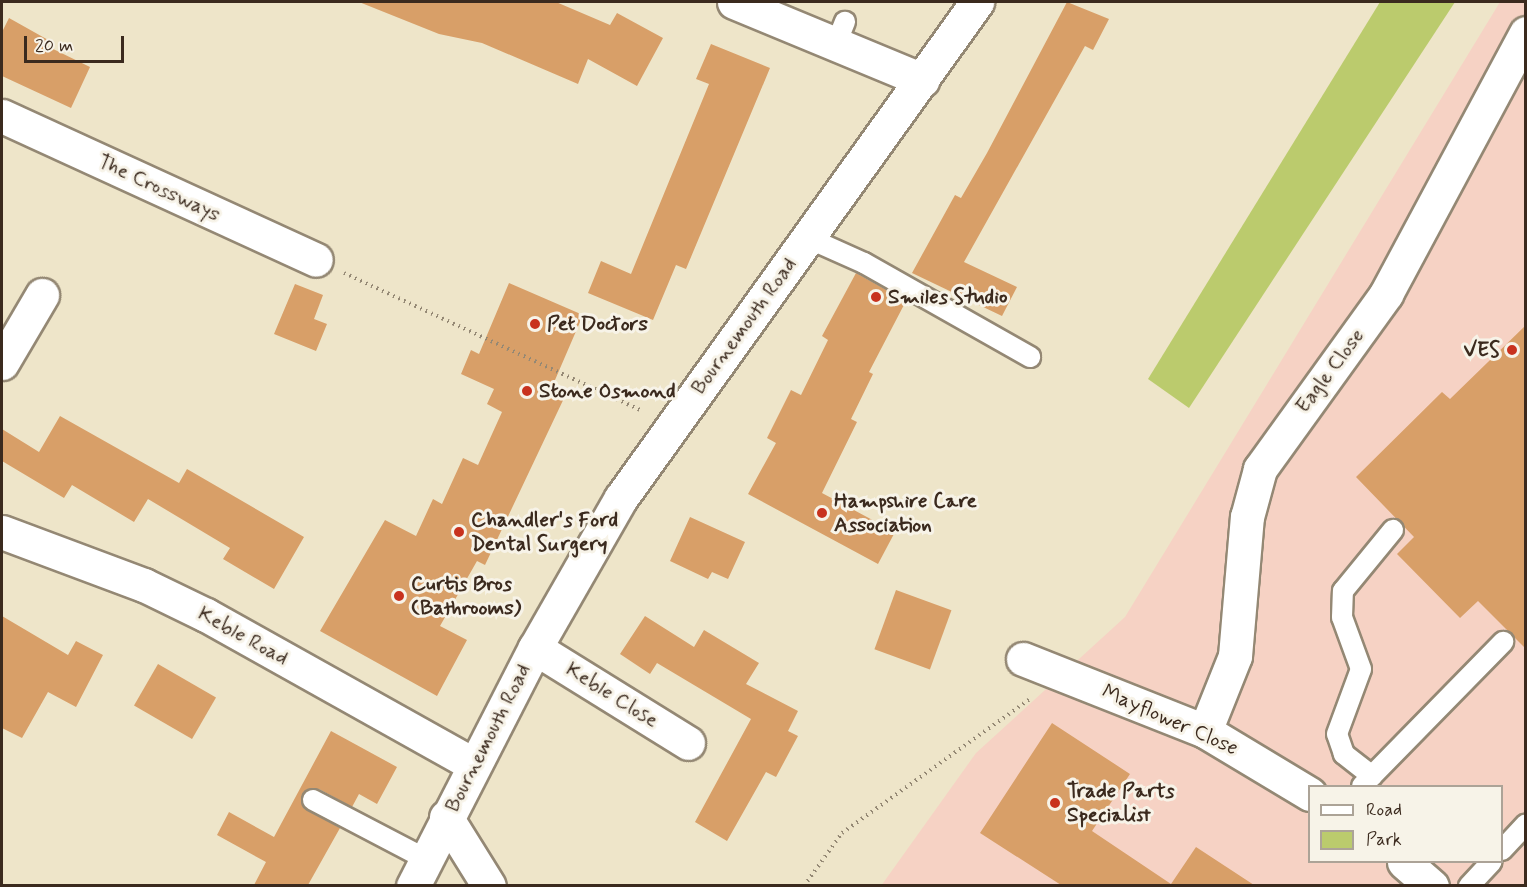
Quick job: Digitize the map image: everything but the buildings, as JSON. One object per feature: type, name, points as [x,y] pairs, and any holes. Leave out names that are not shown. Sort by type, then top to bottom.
[{"type":"street","points":[[734,2],[840,33],[922,80]]},
{"type":"street","name":"Bournemouth Road","points":[[420,872],[473,764],[535,648],[621,498],[977,2]]},
{"type":"street","name":"Eagle Close","points":[[1205,731],[1235,656],[1247,517],[1260,469],[1386,294],[1525,35]]},
{"type":"street","name":"The Crossways","points":[[2,116],[316,260]]},
{"type":"street","points":[[2,363],[42,295]]},
{"type":"street","name":"Keble Road","points":[[2,532],[144,585],[206,615],[473,764]]},
{"type":"street","name":"Keble Close","points":[[535,648],[688,743]]},
{"type":"street","name":"Mayflower Close","points":[[1023,659],[1205,731],[1308,793]]},
{"type":"street","points":[[446,818],[489,885]]},
{"type":"street","points":[[1406,863],[1432,885]]},
{"type":"lane","points":[[808,238],[864,263],[1030,357]]},
{"type":"lane","points":[[1394,530],[1343,591],[1342,617],[1361,669],[1337,734],[1344,754],[1367,781],[1503,642]]},
{"type":"lane","points":[[313,800],[420,872]]},
{"type":"lane","points":[[1503,849],[1526,824]]},
{"type":"lane","points":[[1469,885],[1489,863]]},
{"type":"path","points":[[316,260],[673,426]]},
{"type":"path","points":[[804,885],[842,833],[972,745],[1020,705],[1047,693],[1068,691],[1074,678]]},
{"type":"shaded area","points":[[1500,2],[1525,2],[1525,885],[881,886],[976,753],[1125,617]]},
{"type":"green space","points":[[1380,2],[1455,2],[1189,408],[1148,379]]},
{"type":"place","name":"Smiles Studio","points":[[876,297]]},
{"type":"place","name":"Pet Doctors","points":[[535,324]]},
{"type":"place","name":"VES","points":[[1512,350]]},
{"type":"place","name":"Stone Osmond","points":[[527,391]]},
{"type":"place","name":"Hampshire Care Association","points":[[822,513]]},
{"type":"place","name":"Chandler's Ford Dental Surgery","points":[[459,532]]},
{"type":"place","name":"Curtis Bros (Bathrooms)","points":[[399,596]]},
{"type":"place","name":"Trade Parts Specialist","points":[[1055,803]]}]
